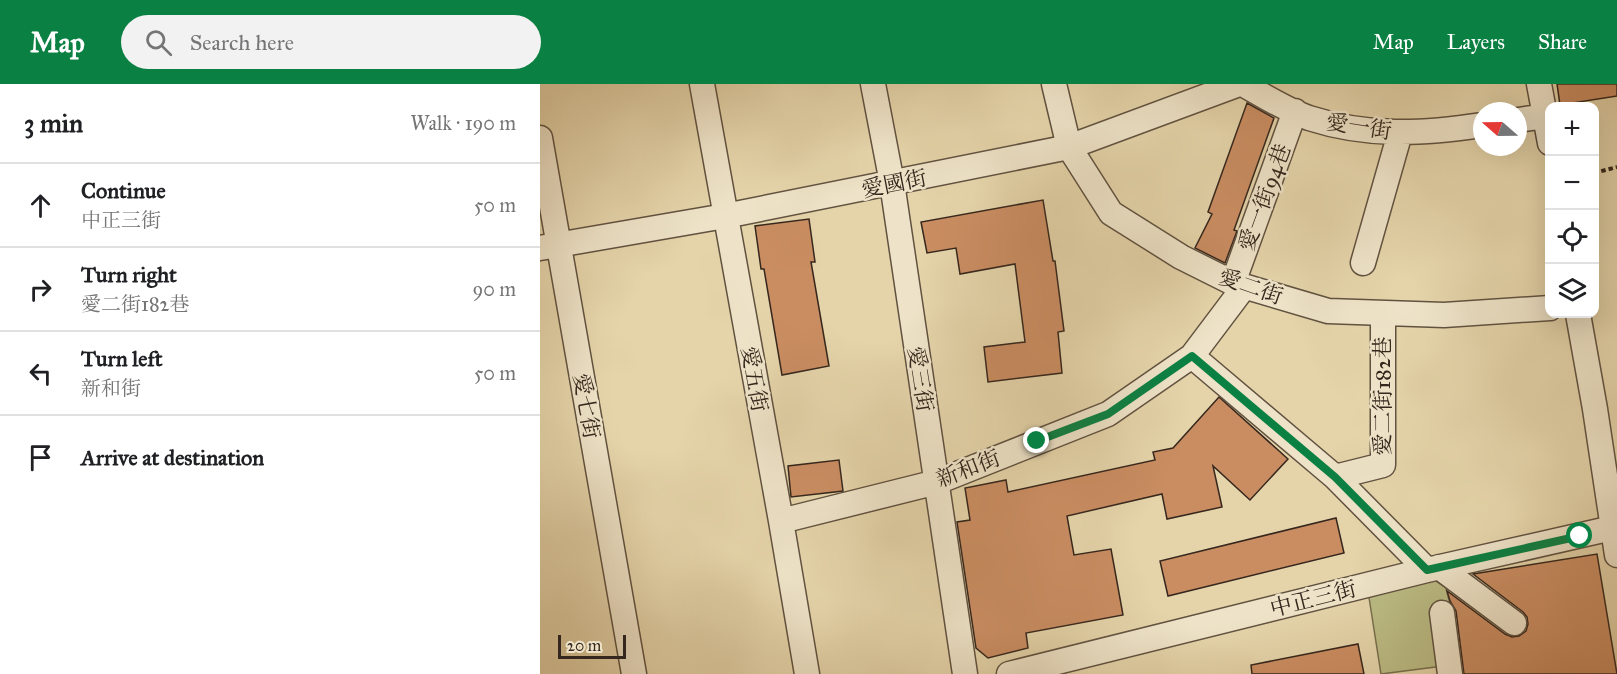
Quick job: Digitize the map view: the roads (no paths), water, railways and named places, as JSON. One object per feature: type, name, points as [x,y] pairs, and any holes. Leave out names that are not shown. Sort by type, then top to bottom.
[{"type":"street","name":"愛五街","points":[[702,84],[782,521],[807,674]]},
{"type":"street","name":"愛三街","points":[[873,84],[892,183],[965,674]]},
{"type":"street","name":"愛二街","points":[[1054,84],[1069,147],[1110,213],[1181,258],[1238,285],[1328,311],[1444,315],[1545,308]]},
{"type":"street","name":"愛國街","points":[[549,246],[725,216],[1069,147],[1241,84]]},
{"type":"street","name":"愛一街","points":[[1241,84],[1308,117],[1354,128],[1400,133],[1473,126]]},
{"type":"street","points":[[1527,119],[1545,116],[1539,84]]},
{"type":"street","name":"愛一街94巷","points":[[1238,285],[1295,111]]},
{"type":"street","points":[[1363,263],[1400,133]]},
{"type":"street","name":"愛七街","points":[[540,138],[549,246],[634,674]]},
{"type":"street","name":"新和街","points":[[782,521],[937,482],[1108,414],[1192,356],[1238,285]]},
{"type":"street","name":"愛二街182巷","points":[[1335,477],[1383,465],[1383,314]]},
{"type":"street","points":[[1579,318],[1615,528],[1617,555]]},
{"type":"street","points":[[1192,356],[1335,477],[1433,568],[1514,623]]},
{"type":"street","name":"中正三街","points":[[1009,674],[1433,568],[1615,528]]},
{"type":"street","points":[[1442,613],[1450,674]]}]
